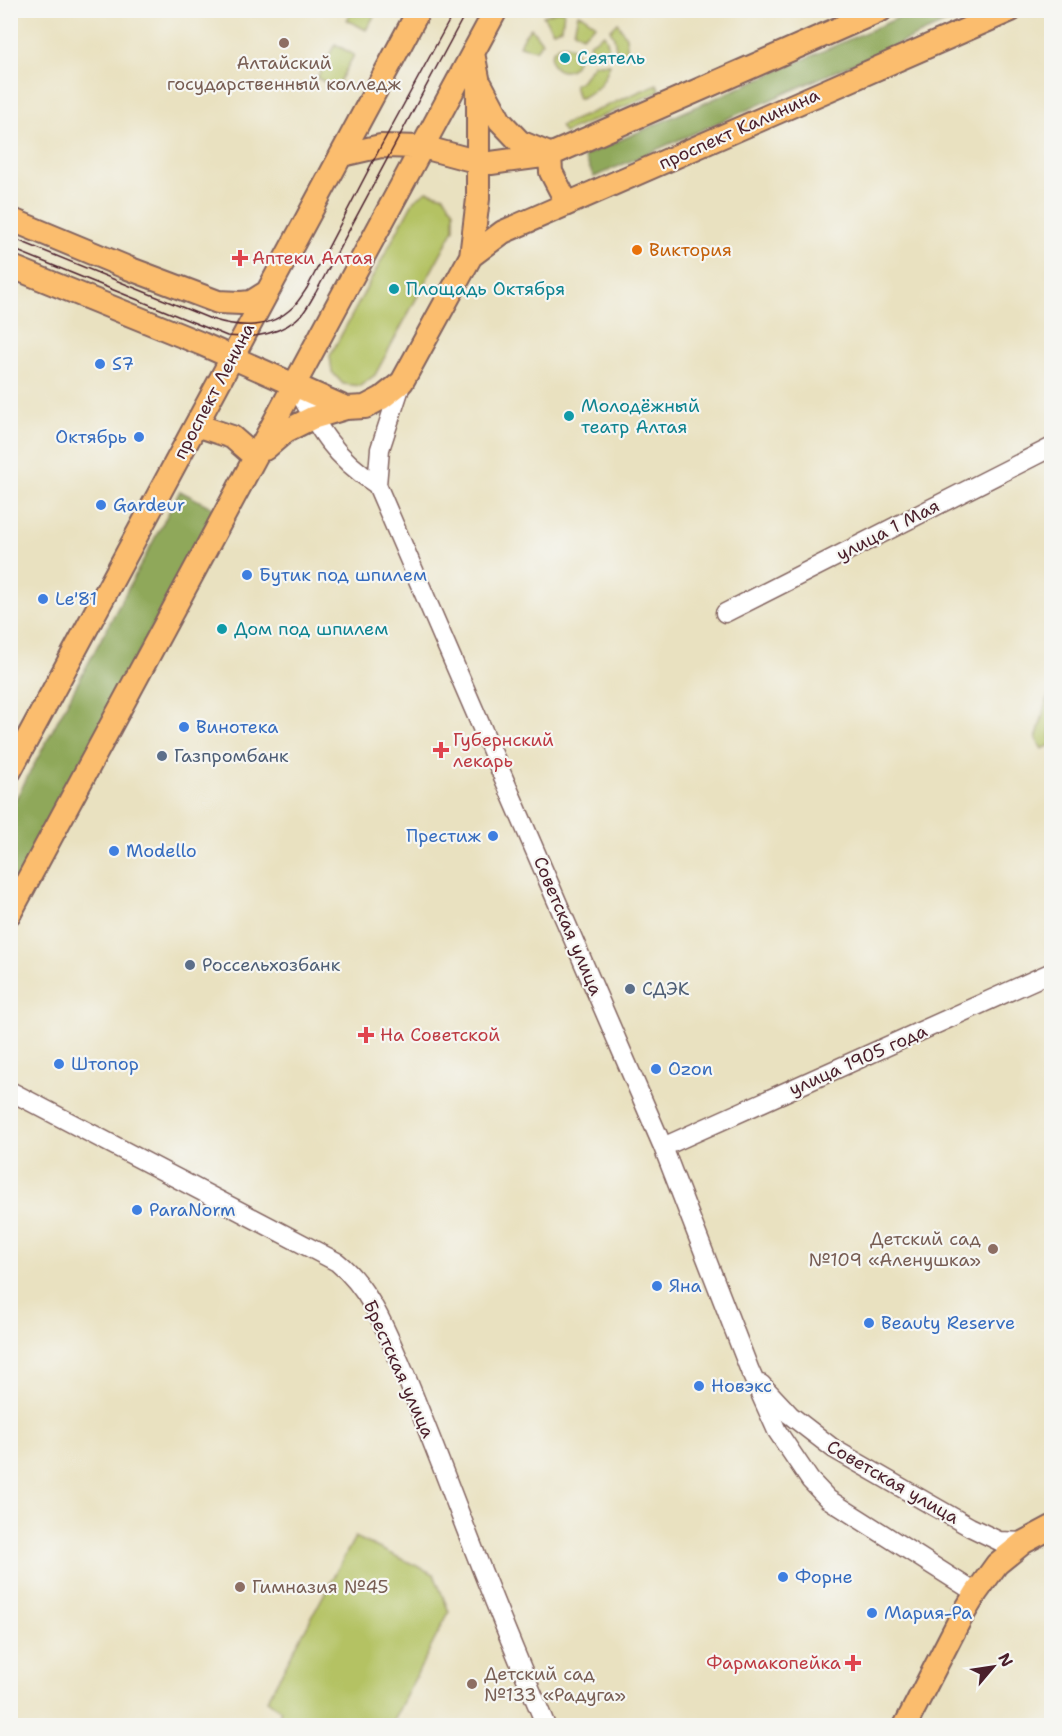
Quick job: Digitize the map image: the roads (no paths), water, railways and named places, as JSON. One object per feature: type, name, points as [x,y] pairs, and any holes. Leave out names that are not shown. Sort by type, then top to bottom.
[{"type":"main road","name":"проспект Ленина","points":[[10,771],[419,10]]},
{"type":"main road","points":[[10,913],[496,10]]},
{"type":"main road","points":[[342,155],[381,146],[423,147],[479,162],[492,163],[550,155],[881,10]]},
{"type":"main road","name":"проспект Калинина","points":[[471,256],[503,232],[1011,10]]},
{"type":"main road","points":[[255,458],[286,431],[312,418],[346,408],[365,407],[382,398],[402,382],[471,256],[478,199],[479,162],[478,78],[473,52]]},
{"type":"main road","points":[[478,78],[500,122],[520,142],[550,155]]},
{"type":"main road","points":[[550,155],[551,172],[567,203]]},
{"type":"main road","points":[[10,219],[218,302],[251,302],[267,292]]},
{"type":"main road","points":[[10,266],[202,344],[346,408]]},
{"type":"main road","points":[[196,425],[231,437],[255,458]]},
{"type":"main road","points":[[905,1725],[959,1621],[997,1564],[1024,1542],[1052,1527]]},
{"type":"street","points":[[295,384],[312,418],[333,448],[357,472],[377,484],[380,449],[402,382]]},
{"type":"street","name":"улица 1 Мая","points":[[725,613],[1052,447]]},
{"type":"street","name":"Советская улица","points":[[377,484],[663,1147],[750,1371],[777,1431],[810,1480],[828,1499],[976,1593]]},
{"type":"street","name":"улица 1905 года","points":[[663,1147],[1052,972]]},
{"type":"street","name":"Брестская улица","points":[[10,1091],[337,1262],[360,1285],[384,1327],[402,1367],[512,1646],[546,1725]]},
{"type":"street","name":"Советская улица","points":[[750,1371],[790,1415],[834,1449],[970,1527],[999,1541],[1024,1542]]},
{"type":"tram line","points":[[10,237],[211,319],[243,325],[274,320],[293,307],[307,288],[455,10]]},
{"type":"tram line","points":[[10,248],[227,336],[257,336],[287,326],[303,313],[311,300],[467,10]]},
{"type":"place","name":"Алтайский государственный колледж","points":[[284,43]]},
{"type":"place","name":"Сеятель","points":[[565,58]]},
{"type":"place","name":"Виктория","points":[[637,250]]},
{"type":"place","name":"Аптеки Алтая","points":[[240,258]]},
{"type":"place","name":"Площадь Октября","points":[[394,289]]},
{"type":"place","name":"S7","points":[[100,364]]},
{"type":"place","name":"Молодёжный театр Алтая","points":[[569,416]]},
{"type":"place","name":"Октябрь","points":[[139,437]]},
{"type":"place","name":"Gardeur","points":[[101,505]]},
{"type":"place","name":"Бутик под шпилем","points":[[247,575]]},
{"type":"place","name":"Le'81","points":[[43,599]]},
{"type":"place","name":"Дом под шпилем","points":[[222,629]]},
{"type":"place","name":"Винотека","points":[[184,727]]},
{"type":"place","name":"Губернский лекарь","points":[[441,750]]},
{"type":"place","name":"Газпромбанк","points":[[162,756]]},
{"type":"place","name":"Престиж","points":[[493,836]]},
{"type":"place","name":"Modello","points":[[114,851]]},
{"type":"place","name":"Россельхозбанк","points":[[190,965]]},
{"type":"place","name":"СДЭК","points":[[630,989]]},
{"type":"place","name":"На Советской","points":[[366,1035]]},
{"type":"place","name":"Штопор","points":[[59,1064]]},
{"type":"place","name":"Ozon","points":[[656,1069]]},
{"type":"place","name":"ParaNorm","points":[[137,1210]]},
{"type":"place","name":"Детский сад №109 «Аленушка»","points":[[993,1249]]},
{"type":"place","name":"Яна","points":[[657,1286]]},
{"type":"place","name":"Beauty Reserve","points":[[869,1323]]},
{"type":"place","name":"Новэкс","points":[[699,1386]]},
{"type":"place","name":"Форне","points":[[783,1577]]},
{"type":"place","name":"Гимназия №45","points":[[240,1587]]},
{"type":"place","name":"Мария-Ра","points":[[872,1613]]},
{"type":"place","name":"Фармакопейка","points":[[853,1663]]},
{"type":"place","name":"Детский сад №133 «Радуга»","points":[[472,1684]]}]
